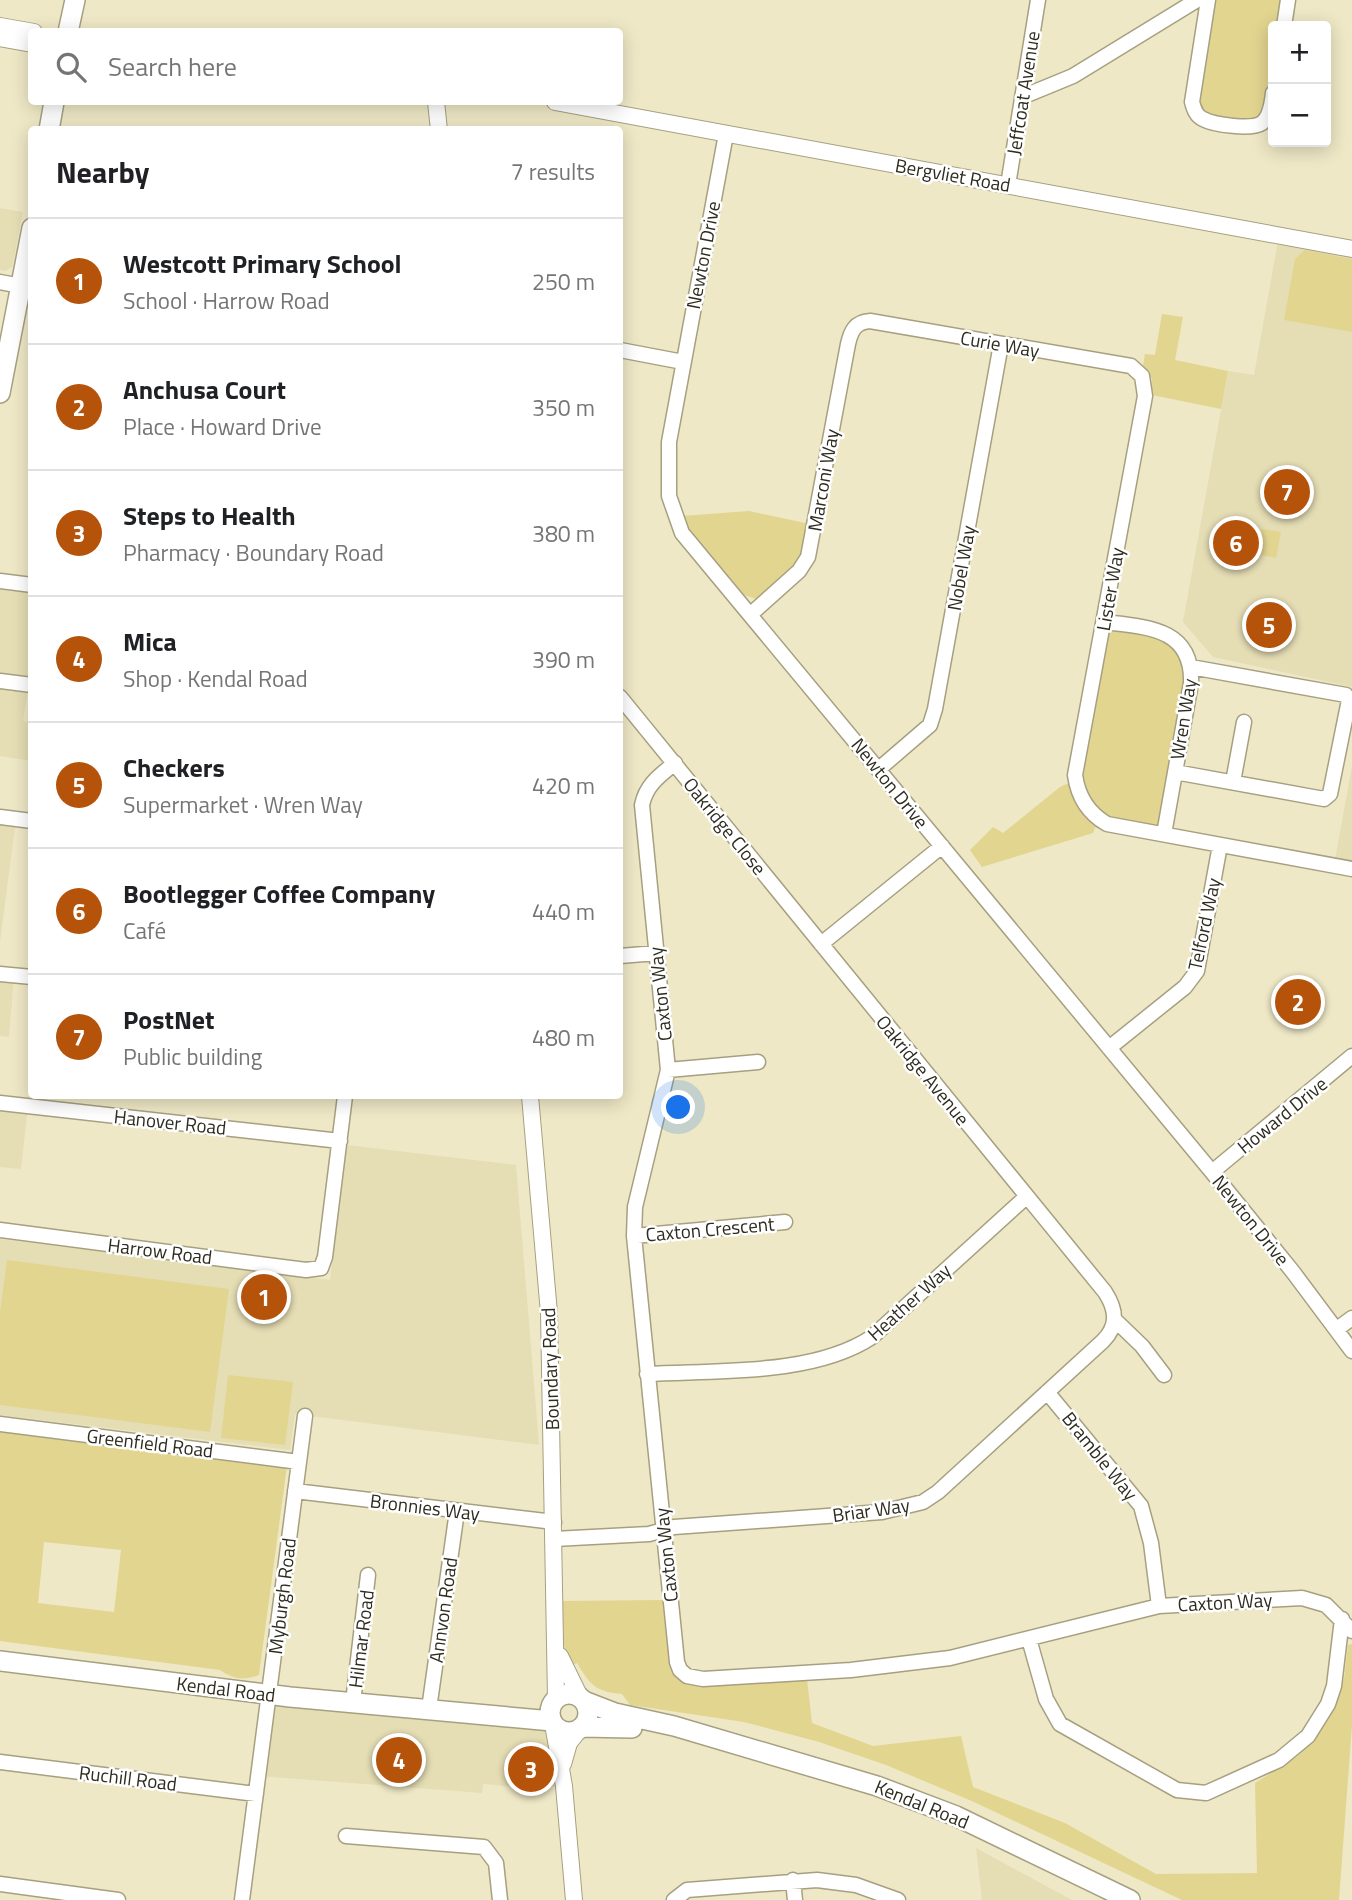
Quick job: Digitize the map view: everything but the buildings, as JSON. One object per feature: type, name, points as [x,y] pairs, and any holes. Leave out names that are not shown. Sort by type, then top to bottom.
[{"type":"main road","points":[[69,28],[75,0]]},
{"type":"main road","points":[[50,126],[53,105]]},
{"type":"main road","points":[[0,393],[28,249]]},
{"type":"main road","name":"Kendal Road","points":[[0,1661],[270,1695],[453,1710],[552,1722]]},
{"type":"main road","points":[[569,1693],[582,1699],[588,1712],[581,1728],[568,1732],[552,1722],[550,1709],[555,1699],[569,1693]]},
{"type":"main road","name":"Kendal Road","points":[[453,1710],[555,1699]]},
{"type":"main road","name":"Kendal Road","points":[[582,1699],[604,1710],[674,1726],[703,1737],[841,1774],[915,1800],[1015,1844],[1130,1900]]},
{"type":"main road","name":"Kendal Road","points":[[581,1728],[608,1725],[672,1736],[703,1737]]},
{"type":"street","name":"Jeffcoat Avenue","points":[[1007,185],[1038,0]]},
{"type":"street","points":[[1022,97],[1065,80],[1197,0]]},
{"type":"street","points":[[1208,0],[1192,102],[1194,112],[1203,119],[1244,127],[1264,122],[1268,114]]},
{"type":"street","points":[[1285,21],[1289,0]]},
{"type":"street","points":[[0,26],[28,31]]},
{"type":"street","points":[[0,38],[28,43]]},
{"type":"street","points":[[436,105],[439,126]]},
{"type":"street","name":"Bergvliet Road","points":[[571,105],[1352,249]]},
{"type":"street","name":"Newton Drive","points":[[726,134],[668,455],[669,496],[673,514],[682,533],[880,768],[1212,1172],[1352,1351]]},
{"type":"street","points":[[0,282],[21,286]]},
{"type":"street","name":"Curie Way","points":[[855,326],[870,321],[1126,365],[1143,376]]},
{"type":"street","name":"Marconi Way","points":[[751,614],[799,571],[807,557],[848,344],[855,326]]},
{"type":"street","name":"Nobel Way","points":[[880,768],[930,725],[935,709],[1001,344]]},
{"type":"street","points":[[623,351],[683,362]]},
{"type":"street","name":"Lister Way","points":[[1143,376],[1145,396],[1075,775],[1083,801],[1091,812],[1107,824],[1164,834]]},
{"type":"street","points":[[0,580],[28,584]]},
{"type":"street","name":"Wren Way","points":[[1104,622],[1165,632],[1179,642],[1191,667],[1164,834]]},
{"type":"street","points":[[1175,772],[1319,799],[1328,797],[1349,697],[1191,667]]},
{"type":"street","points":[[0,681],[28,684]]},
{"type":"street","name":"Oakridge Close","points":[[623,704],[821,944]]},
{"type":"street","points":[[1233,782],[1244,722]]},
{"type":"street","name":"Caxton Way","points":[[675,764],[652,783],[644,794],[642,805],[668,1070],[635,1207],[634,1236],[677,1662],[680,1670],[695,1679],[851,1670],[950,1658],[1159,1606],[1302,1598],[1326,1605],[1352,1632]]},
{"type":"street","points":[[0,817],[28,820]]},
{"type":"street","points":[[1164,834],[1352,869]]},
{"type":"street","name":"Telford Way","points":[[1109,1048],[1185,986],[1197,971],[1220,845]]},
{"type":"street","points":[[821,944],[942,846]]},
{"type":"street","name":"Oakridge Avenue","points":[[821,944],[1105,1292],[1112,1305],[1115,1320]]},
{"type":"street","points":[[623,956],[656,953]]},
{"type":"street","points":[[0,974],[28,977]]},
{"type":"street","name":"Howard Drive","points":[[1212,1172],[1352,1056]]},
{"type":"street","points":[[668,1070],[758,1062]]},
{"type":"street","points":[[340,1141],[345,1099]]},
{"type":"street","name":"Boundary Road","points":[[530,1099],[549,1312],[557,1644],[555,1699]]},
{"type":"street","name":"Hanover Road","points":[[0,1103],[340,1141]]},
{"type":"street","name":"Harrow Road","points":[[0,1230],[306,1270],[321,1268],[325,1257],[340,1141]]},
{"type":"street","name":"Heather Way","points":[[647,1374],[784,1365],[825,1360],[844,1353],[872,1337],[1026,1197]]},
{"type":"street","name":"Caxton Crescent","points":[[634,1236],[785,1222]]},
{"type":"street","points":[[1337,1329],[1352,1318]]},
{"type":"street","points":[[1115,1320],[1142,1346],[1164,1374]]},
{"type":"street","name":"Briar Way","points":[[554,1530],[649,1534],[664,1530],[882,1512],[923,1502],[938,1492],[1108,1336],[1115,1320]]},
{"type":"street","name":"Bramble Way","points":[[1047,1392],[1141,1506],[1152,1543],[1159,1606]]},
{"type":"street","name":"Myburgh Road","points":[[242,1900],[305,1416]]},
{"type":"street","name":"Greenfield Road","points":[[0,1424],[299,1462]]},
{"type":"street","name":"Bronnies Way","points":[[295,1491],[457,1511],[554,1530]]},
{"type":"street","name":"Annvon Road","points":[[429,1709],[457,1511]]},
{"type":"street","name":"Hilmar Road","points":[[353,1702],[368,1575]]},
{"type":"street","points":[[1029,1639],[1046,1699],[1060,1724],[1177,1790],[1206,1793],[1279,1760],[1308,1736],[1328,1704],[1334,1686],[1342,1619]]},
{"type":"street","name":"Boundary Road","points":[[557,1644],[568,1676],[582,1699]]},
{"type":"street","points":[[552,1722],[562,1775],[574,1900]]},
{"type":"street","points":[[562,1775],[566,1749],[581,1728]]},
{"type":"street","name":"Ruchill Road","points":[[0,1762],[256,1794]]},
{"type":"street","points":[[346,1836],[484,1847],[496,1863],[500,1900]]},
{"type":"street","points":[[674,1900],[687,1890],[793,1880],[843,1882],[898,1900]]},
{"type":"street","points":[[793,1880],[795,1900]]},
{"type":"street","points":[[0,1884],[36,1895],[118,1900]]},
{"type":"shaded area","points":[[1208,0],[1288,0],[1285,21],[1268,21],[1268,102],[1255,126],[1194,112]]},
{"type":"shaded area","points":[[0,208],[23,212],[12,267],[5,271],[0,270]]},
{"type":"shaded area","points":[[1279,235],[1352,249],[1352,687],[1213,657],[1183,622],[1228,371],[1254,375]]},
{"type":"shaded area","points":[[1305,250],[1352,259],[1352,332],[1284,320],[1295,259]]},
{"type":"shaded area","points":[[1162,314],[1183,317],[1175,360],[1228,371],[1221,409],[1152,395],[1152,379],[1143,365],[1145,354],[1155,355]]},
{"type":"shaded area","points":[[749,511],[810,524],[805,551],[799,562],[756,599],[744,595],[691,531],[682,516]]},
{"type":"shaded area","points":[[1262,529],[1281,532],[1276,558],[1257,554]]},
{"type":"shaded area","points":[[0,581],[28,585],[28,691],[23,721],[28,722],[28,761],[0,756]]},
{"type":"shaded area","points":[[1104,622],[1165,633],[1189,659],[1164,834],[1107,824],[1077,789]]},
{"type":"shaded area","points":[[1352,766],[1352,869],[1334,865]]},
{"type":"shaded area","points":[[1071,782],[1097,823],[1093,833],[982,867],[970,850],[993,827],[1003,833],[1060,787]]},
{"type":"shaded area","points":[[0,817],[16,819],[0,942]]},
{"type":"shaded area","points":[[0,974],[14,976],[9,1037],[0,1036]]},
{"type":"shaded area","points":[[0,1103],[28,1106],[21,1169],[0,1167]]},
{"type":"shaded area","points":[[347,1145],[516,1165],[539,1445],[295,1414],[290,1450],[0,1415],[0,1239],[330,1280]]},
{"type":"shaded area","points":[[7,1260],[229,1289],[210,1432],[0,1405],[0,1312]]},
{"type":"shaded area","points":[[228,1375],[293,1382],[285,1445],[221,1438]]},
{"type":"shaded area","points":[[0,1430],[287,1466],[259,1675],[239,1678],[220,1670],[0,1641]],"holes":[[[44,1542],[121,1550],[114,1612],[38,1603]]]},
{"type":"shaded area","points":[[663,1600],[671,1664],[675,1672],[807,1679],[812,1723],[873,1746],[961,1736],[973,1787],[1065,1823],[1156,1874],[1257,1873],[1255,1783],[1299,1755],[1328,1720],[1344,1679],[1348,1645],[1352,1644],[1352,1725],[1339,1900],[1182,1900],[974,1802],[886,1765],[819,1742],[744,1722],[630,1705],[622,1694],[595,1686],[577,1663],[569,1666],[564,1645],[562,1601]]},
{"type":"shaded area","points":[[270,1695],[552,1721],[564,1786],[483,1784],[482,1793],[259,1776]]},
{"type":"shaded area","points":[[976,1848],[1072,1900],[982,1900]]},
{"type":"place","name":"PostNet","points":[[1287,492]]},
{"type":"place","name":"Bootlegger Coffee Company","points":[[1236,543]]},
{"type":"place","name":"Checkers","points":[[1269,625]]},
{"type":"place","name":"Anchusa Court","points":[[1298,1002]]},
{"type":"place","name":"Westcott Primary School","points":[[264,1297]]},
{"type":"place","name":"Mica","points":[[399,1760]]},
{"type":"place","name":"Steps to Health","points":[[531,1769]]}]
